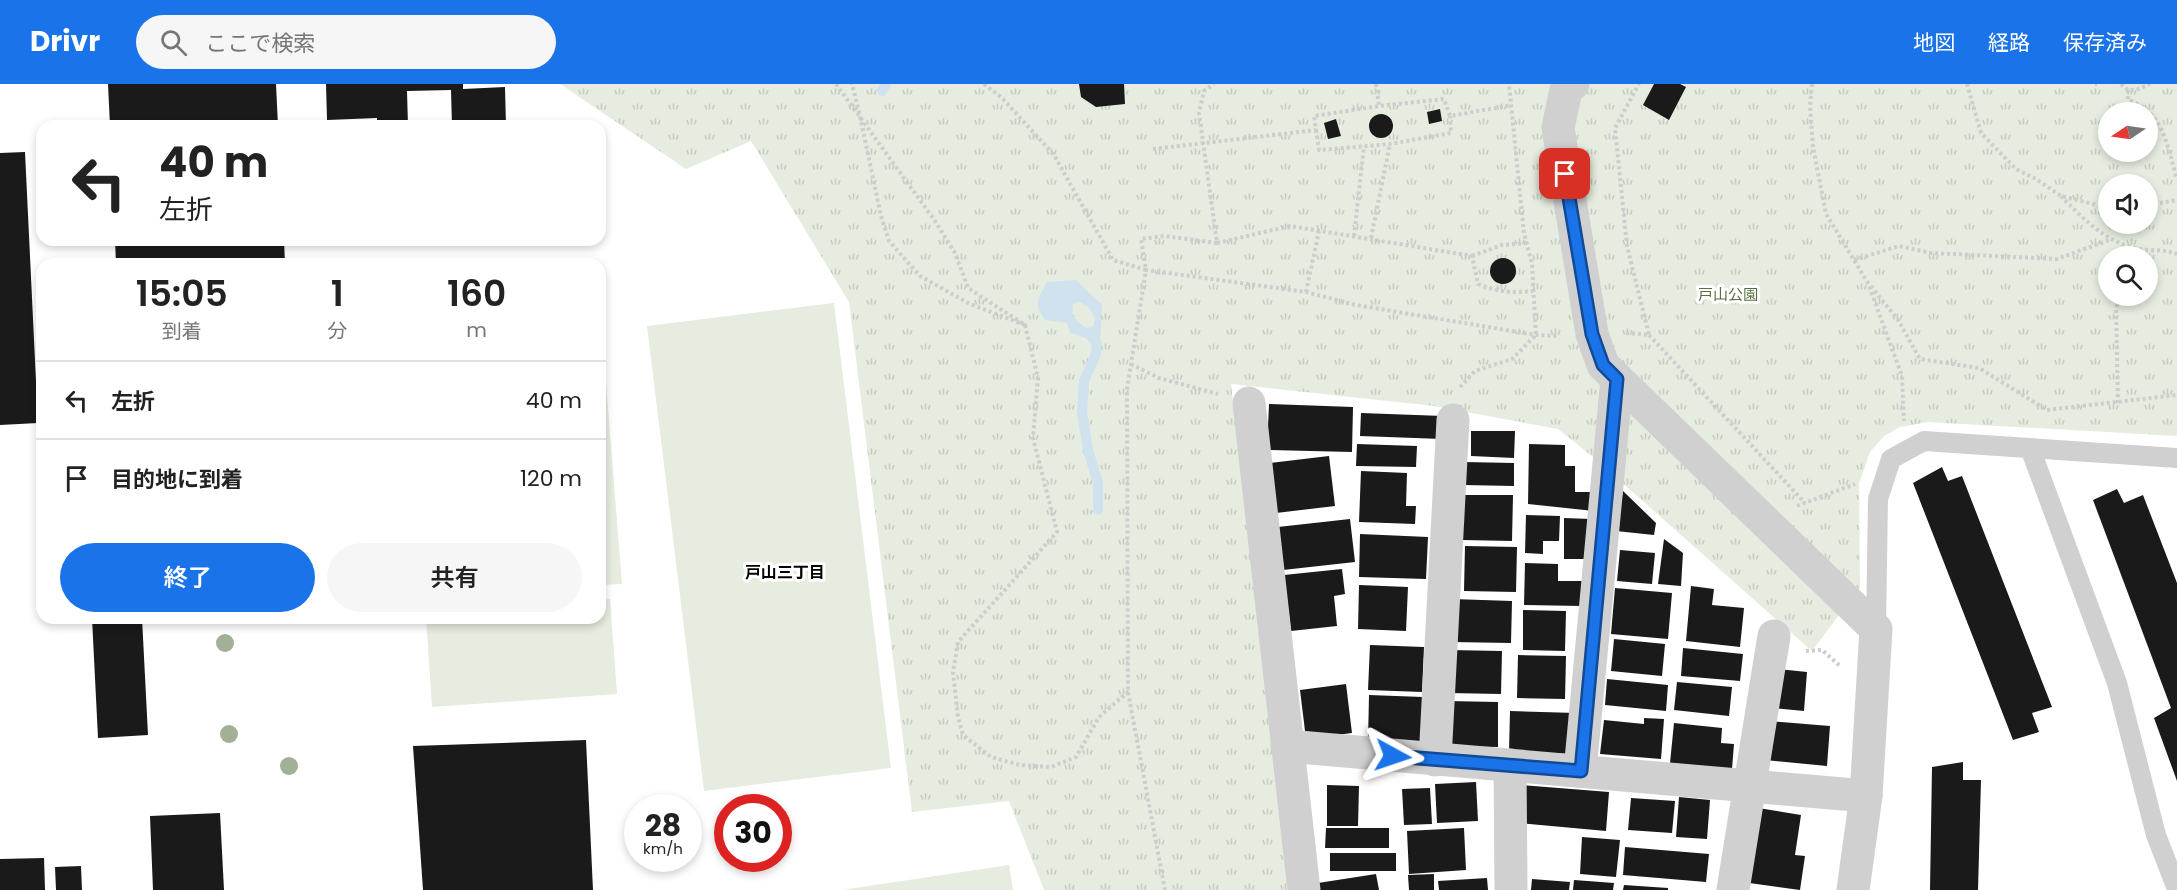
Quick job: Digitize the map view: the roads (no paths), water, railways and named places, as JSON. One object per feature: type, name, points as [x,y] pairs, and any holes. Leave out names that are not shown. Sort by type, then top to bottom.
[{"type":"street","points":[[1573,84],[1566,90],[1558,129],[1592,334],[1603,365],[1876,629],[1866,796],[1853,890]]},
{"type":"street","points":[[1581,771],[1617,379]]},
{"type":"street","points":[[1249,403],[1304,890]]},
{"type":"street","points":[[1435,760],[1454,420]]},
{"type":"street","points":[[1733,890],[1750,785],[1786,640]]},
{"type":"street","points":[[1287,746],[1866,796]]},
{"type":"street","points":[[1510,765],[1510,890]]},
{"type":"lane","points":[[1876,629],[1878,499],[1891,459],[1905,451],[1924,441],[2177,458]]},
{"type":"lane","points":[[2030,448],[2117,683],[2156,835],[2177,889]]},
{"type":"water","points":[[1076,280],[1102,305],[1100,342],[1092,345],[1086,338],[1070,333],[1067,323],[1045,320],[1039,309],[1038,301],[1047,282]],"holes":[[[1078,302],[1089,308],[1094,315],[1093,327],[1086,328],[1073,315],[1073,304]]]},
{"type":"waterway","points":[[882,91],[886,84]]},
{"type":"waterway","points":[[1097,344],[1096,354],[1084,381],[1082,413],[1088,450],[1098,483],[1098,510]]},
{"type":"district","name":"戸山三丁目","points":[[785,572]]},
{"type":"park label","name":"戸山公園","points":[[1728,295]]}]
